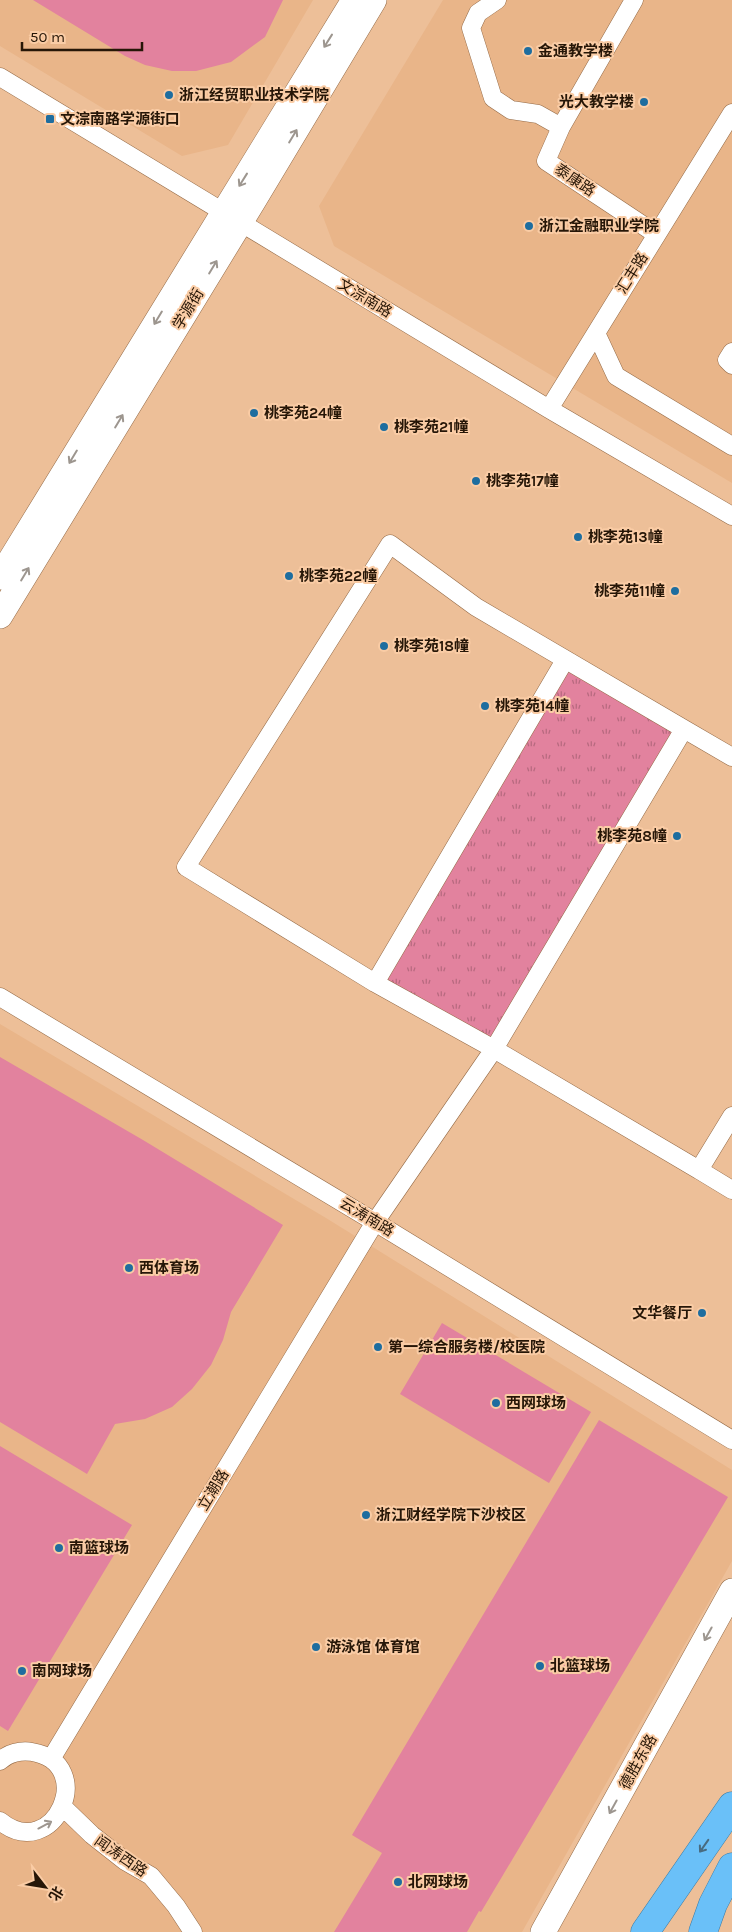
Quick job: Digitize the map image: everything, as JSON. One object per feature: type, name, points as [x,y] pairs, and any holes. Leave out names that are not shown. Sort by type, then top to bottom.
[{"type":"highway","points":[[645,1932],[732,1806]]},
{"type":"highway","points":[[703,1932],[713,1904],[732,1867]]},
{"type":"main road","points":[[0,576],[232,217],[354,0]]},
{"type":"main road","name":"学源街","points":[[0,616],[232,217],[374,0]]},
{"type":"main road","name":"德胜东路","points":[[544,1932],[732,1591]]},
{"type":"street","points":[[497,0],[478,13],[471,28],[493,98],[511,110],[538,114],[561,127]]},
{"type":"street","name":"泰康路","points":[[634,0],[561,127],[546,161],[656,234]]},
{"type":"street","name":"文淙南路","points":[[0,77],[549,409],[732,516]]},
{"type":"street","name":"汇丰路","points":[[549,409],[732,112]]},
{"type":"street","points":[[596,333],[616,376],[732,446]]},
{"type":"street","points":[[732,352],[727,360],[732,365]]},
{"type":"street","points":[[732,757],[476,607],[390,544],[186,867],[375,983],[494,1049],[732,1190]]},
{"type":"street","points":[[375,983],[565,660]]},
{"type":"street","name":"立潮路","points":[[51,1759],[375,1222],[494,1049],[684,729]]},
{"type":"street","name":"云涛南路","points":[[0,997],[375,1222],[732,1440]]},
{"type":"street","points":[[699,1170],[732,1116]]},
{"type":"street","points":[[0,1761],[14,1753],[27,1751],[40,1753],[51,1759],[60,1769],[65,1781],[66,1794],[63,1807],[56,1819],[45,1827],[32,1831],[2,1828]]},
{"type":"street","name":"闻涛西路","points":[[63,1807],[92,1835],[126,1861],[151,1876],[176,1906],[193,1932]]},
{"type":"shaded area","name":"浙江经贸职业技术学院","points":[[0,0],[313,0],[228,145],[182,156],[0,46]]},
{"type":"shaded area","name":"浙江金融职业学院","points":[[443,0],[732,0],[732,483],[334,246],[319,206]]},
{"type":"shaded area","name":"浙江财经学院下沙校区","points":[[0,1024],[326,1218],[732,1470],[732,1561],[522,1932],[0,1932]]},
{"type":"green space","points":[[33,0],[283,0],[265,37],[231,62],[196,71],[172,71],[145,65],[125,56]]},
{"type":"green space","points":[[568,670],[675,733],[493,1042],[386,979]]},
{"type":"green space","name":"西体育场","points":[[0,1057],[143,1140],[283,1225],[231,1312],[223,1340],[211,1365],[192,1389],[172,1407],[145,1419],[115,1424],[87,1474],[0,1422]]},
{"type":"green space","name":"西网球场","points":[[442,1323],[591,1412],[549,1483],[400,1394]]},
{"type":"green space","name":"北篮球场","points":[[599,1420],[728,1497],[481,1912],[479,1911],[467,1932],[334,1932],[382,1853],[352,1835]]},
{"type":"green space","name":"南篮球场","points":[[0,1446],[132,1525],[8,1731],[0,1726]]},
{"type":"place","name":"金通教学楼","points":[[528,51]]},
{"type":"place","name":"浙江经贸职业技术学院","points":[[169,95]]},
{"type":"place","name":"光大教学楼","points":[[644,102]]},
{"type":"place","name":"文淙南路学源街口","points":[[50,119]]},
{"type":"place","name":"浙江金融职业学院","points":[[529,226]]},
{"type":"place","name":"桃李苑24幢","points":[[254,413]]},
{"type":"place","name":"桃李苑21幢","points":[[384,427]]},
{"type":"place","name":"桃李苑17幢","points":[[476,481]]},
{"type":"place","name":"桃李苑13幢","points":[[578,537]]},
{"type":"place","name":"桃李苑22幢","points":[[289,576]]},
{"type":"place","name":"桃李苑11幢","points":[[675,591]]},
{"type":"place","name":"桃李苑18幢","points":[[384,646]]},
{"type":"place","name":"桃李苑14幢","points":[[485,706]]},
{"type":"place","name":"桃李苑8幢","points":[[677,836]]},
{"type":"place","name":"西体育场","points":[[129,1268]]},
{"type":"place","name":"文华餐厅","points":[[702,1313]]},
{"type":"place","name":"第一综合服务楼/校医院","points":[[378,1347]]},
{"type":"place","name":"西网球场","points":[[496,1403]]},
{"type":"place","name":"浙江财经学院下沙校区","points":[[366,1515]]},
{"type":"place","name":"南篮球场","points":[[59,1548]]},
{"type":"place","name":"游泳馆 体育馆","points":[[316,1647]]},
{"type":"place","name":"北篮球场","points":[[540,1666]]},
{"type":"place","name":"南网球场","points":[[22,1671]]},
{"type":"place","name":"北网球场","points":[[398,1882]]}]
